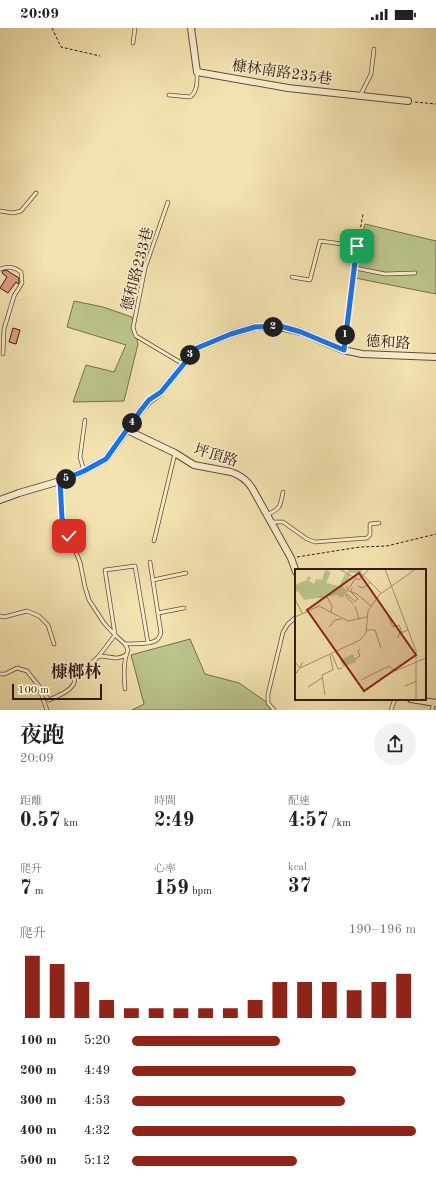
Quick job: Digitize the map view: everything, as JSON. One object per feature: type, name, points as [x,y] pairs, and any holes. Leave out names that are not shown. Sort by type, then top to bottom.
[{"type":"street","points":[[191,28],[197,72]]},
{"type":"street","name":"槺林南路235巷","points":[[197,72],[288,88],[408,101]]},
{"type":"street","name":"德和路","points":[[0,500],[60,481],[84,471],[106,459],[149,400],[161,392],[197,348],[231,334],[255,327],[280,326],[301,332],[344,350],[362,354],[436,357]]},
{"type":"street","name":"坪頂路","points":[[127,430],[175,453],[194,465],[230,472],[241,476],[246,480],[291,558],[295,569]]},
{"type":"street","points":[[417,700],[435,703]]},
{"type":"lane","points":[[133,43],[135,28]]},
{"type":"lane","points":[[360,96],[371,74],[374,49]]},
{"type":"lane","points":[[169,95],[190,97],[193,95],[196,90],[197,72]]},
{"type":"lane","points":[[0,210],[13,213],[21,211],[36,193]]},
{"type":"lane","name":"德和路233巷","points":[[168,202],[145,268],[133,328],[136,336],[183,364]]},
{"type":"lane","points":[[292,278],[310,280],[320,241],[357,246]]},
{"type":"lane","points":[[0,269],[10,267],[16,268],[22,272],[22,283],[14,296],[4,329],[3,354]]},
{"type":"lane","points":[[355,268],[385,274],[415,273]]},
{"type":"lane","points":[[84,471],[80,457],[85,420]]},
{"type":"lane","points":[[154,541],[175,453]]},
{"type":"lane","points":[[60,481],[62,518],[80,562],[89,600],[104,623],[125,644],[128,650],[126,655],[124,676],[125,689]]},
{"type":"lane","points":[[267,515],[280,506],[283,492]]},
{"type":"lane","points":[[271,522],[283,522],[307,540],[315,542],[367,538],[370,535],[370,524],[379,523]]},
{"type":"lane","points":[[125,644],[148,643],[155,641],[159,638],[161,633],[150,562]]},
{"type":"lane","points":[[0,674],[5,674],[17,668],[28,671],[49,700],[71,687],[75,681],[74,673],[76,670],[84,668],[92,663],[115,635],[104,570],[135,566],[148,643]]},
{"type":"lane","points":[[153,580],[186,573]]},
{"type":"lane","points":[[158,612],[184,608]]},
{"type":"lane","points":[[0,616],[4,617],[27,611],[39,616],[48,625],[54,644]]},
{"type":"lane","points":[[274,710],[268,703],[268,694],[283,632],[288,624],[295,618]]},
{"type":"lane","points":[[99,656],[106,656],[116,659],[126,655]]},
{"type":"lane","points":[[38,685],[46,710]]},
{"type":"lane","points":[[391,710],[395,700]]},
{"type":"lane","points":[[432,710],[435,703]]},
{"type":"path","points":[[52,28],[61,48],[100,56]]},
{"type":"path","points":[[408,101],[436,104]]},
{"type":"path","points":[[344,350],[357,246],[363,214]]},
{"type":"path","points":[[291,558],[360,547],[387,546],[436,534]]},
{"type":"green space","points":[[365,224],[436,241],[436,294],[350,277]]},
{"type":"green space","points":[[74,301],[103,307],[132,317],[138,344],[124,401],[73,402],[86,365],[114,372],[126,345],[67,327]]},
{"type":"green space","points":[[190,639],[205,674],[239,683],[268,703],[274,710],[132,710],[144,704],[131,655]]},
{"type":"building","points":[[6,270],[19,278],[18,284],[16,282],[8,293],[0,288],[7,277],[2,273]]},
{"type":"building","points":[[13,328],[20,330],[16,344],[9,342]]},
{"type":"district","name":"槺榔林","points":[[76,671]]},
{"type":"route","points":[[69,536],[62,518],[60,481],[100,464],[106,459],[149,400],[161,392],[197,348],[231,334],[255,327],[280,326],[301,332],[344,350],[357,246]]}]
